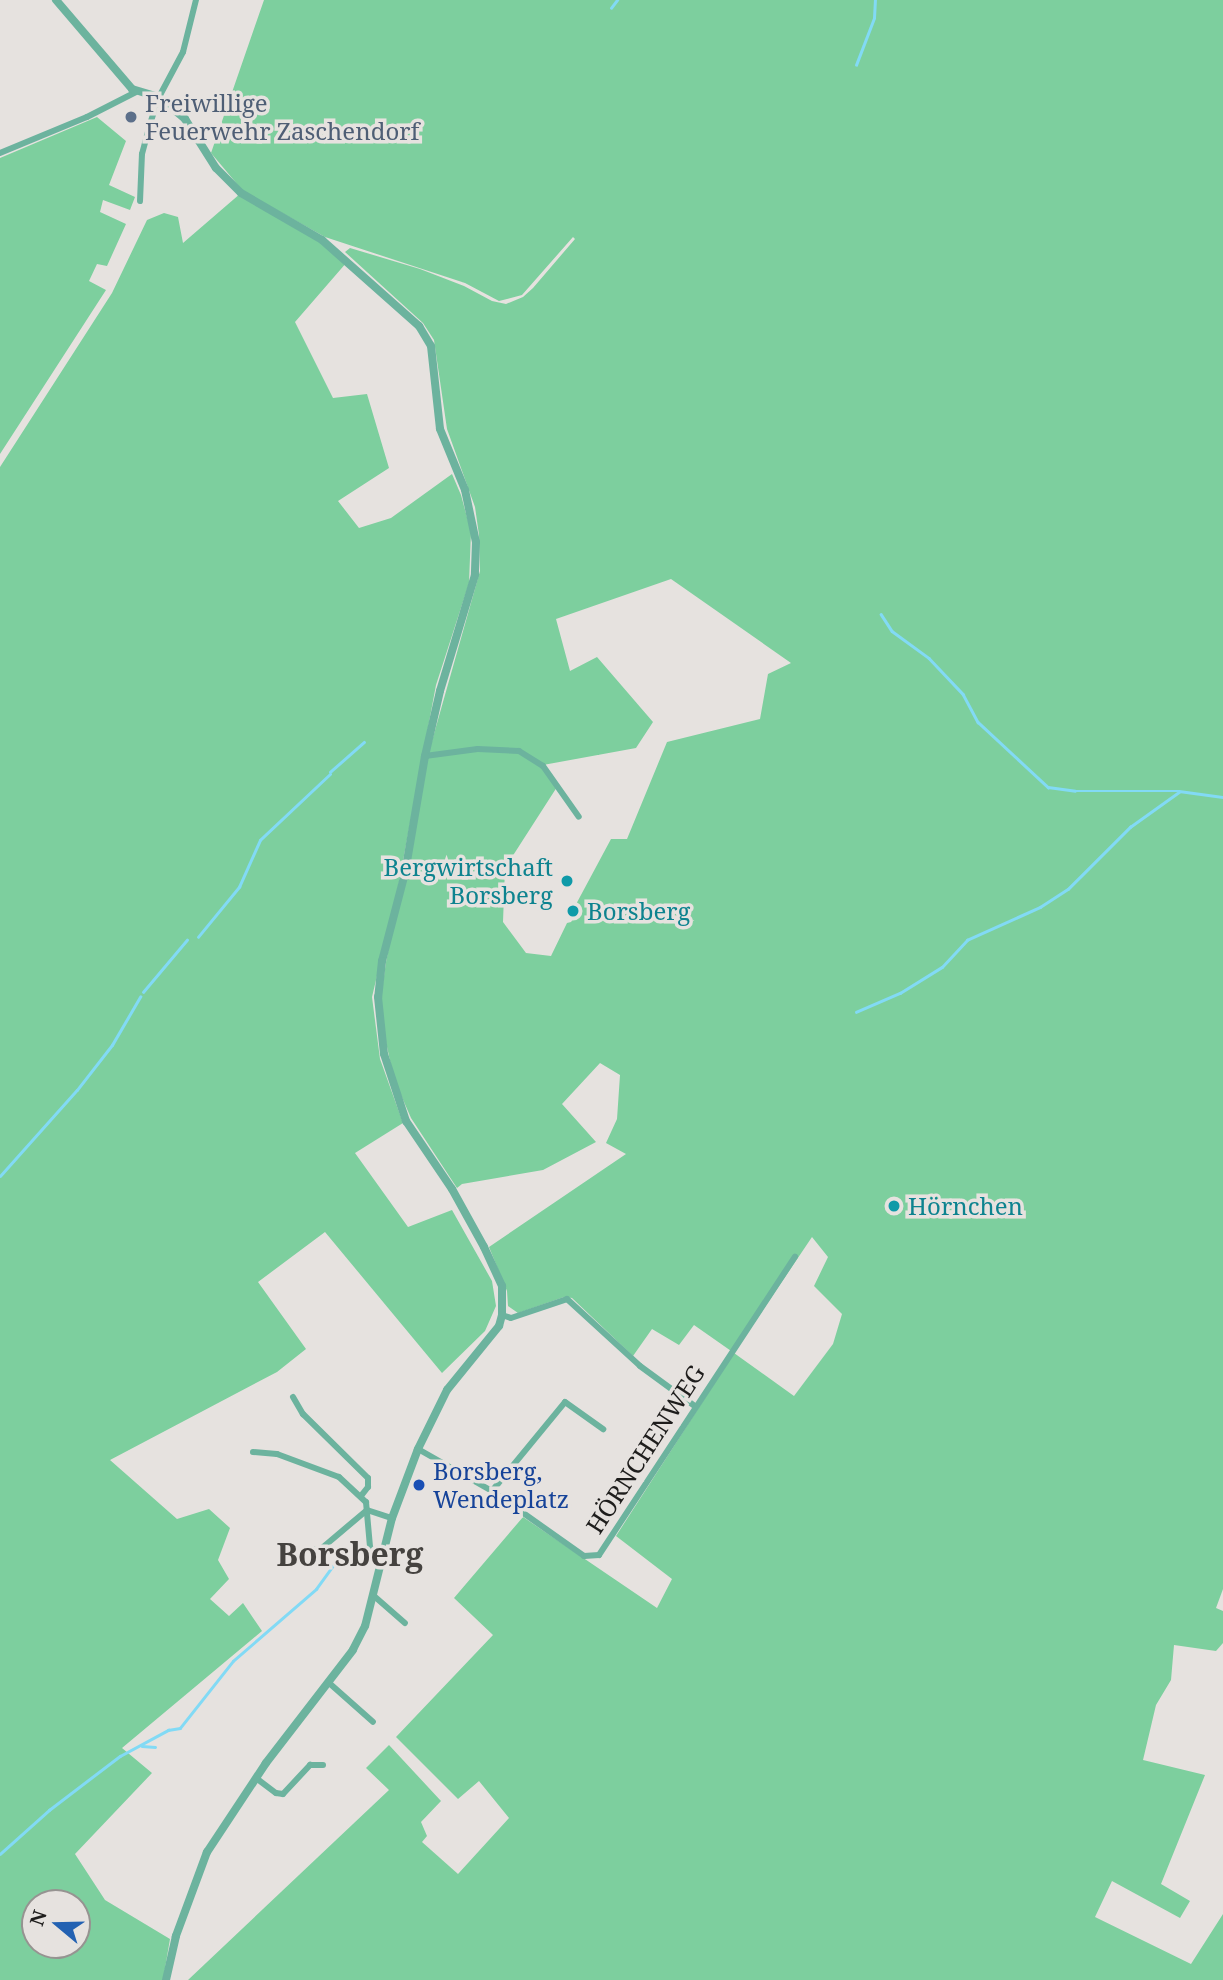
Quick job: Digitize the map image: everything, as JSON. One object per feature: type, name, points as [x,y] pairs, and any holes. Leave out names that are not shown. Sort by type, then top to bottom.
[{"type":"street","points":[[56,0],[121,79],[136,92],[159,97],[185,119],[216,168],[241,193],[321,240],[419,326],[428,338],[444,444],[465,490],[473,520],[475,575],[440,691],[425,756],[405,873],[380,974],[380,1034],[406,1121],[452,1189],[502,1286],[502,1315],[499,1326],[447,1390],[418,1449],[392,1518],[365,1626],[353,1650],[256,1778],[207,1852],[176,1936],[166,1980]]},
{"type":"street","points":[[140,201],[142,154],[159,97],[183,52],[196,0]]},
{"type":"street","points":[[0,153],[97,113],[136,92]]},
{"type":"street","points":[[425,756],[478,749],[519,751],[543,766],[579,817]]},
{"type":"street","name":"HÖRNCHENWEG","points":[[418,1449],[492,1491],[584,1556],[599,1555],[795,1257]]},
{"type":"street","points":[[502,1315],[511,1318],[566,1299],[640,1366],[696,1406]]},
{"type":"street","points":[[293,1397],[303,1414],[368,1478],[368,1487],[361,1496]]},
{"type":"street","points":[[492,1491],[565,1402],[603,1429]]},
{"type":"street","points":[[253,1452],[277,1454],[338,1477],[361,1496],[367,1510],[370,1547],[381,1561]]},
{"type":"street","points":[[367,1510],[392,1518]]},
{"type":"street","points":[[296,1552],[322,1548],[367,1510]]},
{"type":"street","points":[[374,1596],[405,1623]]},
{"type":"street","points":[[397,1615],[403,1608]]},
{"type":"street","points":[[328,1682],[373,1722]]},
{"type":"street","points":[[256,1778],[276,1793],[283,1794],[310,1765],[323,1765]]},
{"type":"green space","points":[[264,0],[1223,0],[1223,1589],[1216,1608],[1223,1611],[1223,1643],[1216,1651],[1174,1645],[1171,1680],[1156,1705],[1143,1760],[1205,1775],[1161,1884],[1190,1901],[1180,1918],[1112,1881],[1095,1917],[1191,1964],[1223,1914],[1223,1980],[188,1980],[389,1790],[366,1768],[389,1745],[441,1801],[421,1822],[427,1836],[422,1842],[458,1874],[509,1818],[479,1781],[458,1799],[396,1737],[493,1635],[454,1598],[523,1517],[657,1608],[672,1579],[616,1536],[734,1353],[694,1325],[679,1345],[652,1329],[633,1356],[572,1298],[564,1297],[518,1313],[508,1306],[507,1291],[489,1247],[626,1154],[606,1143],[617,1119],[620,1075],[600,1063],[562,1104],[596,1142],[543,1170],[462,1184],[457,1188],[411,1118],[394,1079],[384,1033],[381,997],[386,962],[430,748],[480,571],[479,535],[475,507],[447,429],[434,340],[423,323],[345,252],[350,248],[420,269],[464,286],[492,301],[506,304],[523,297],[533,288],[575,239],[573,237],[522,295],[499,301],[465,283],[325,237],[243,191],[211,153]],"holes":[[[671,579],[791,663],[768,674],[760,719],[667,742],[627,839],[611,839],[574,908],[577,914],[567,923],[551,956],[526,953],[503,922],[505,868],[557,787],[543,765],[636,748],[653,722],[597,657],[570,671],[556,619]],[[812,1237],[828,1257],[814,1286],[842,1314],[833,1344],[794,1396],[734,1353]]]},
{"type":"green space","points":[[97,117],[126,141],[109,185],[135,197],[130,210],[103,200],[100,212],[126,224],[107,266],[97,264],[89,281],[106,290],[0,454],[0,158]]},
{"type":"green space","points":[[241,193],[301,227],[347,262],[295,322],[333,398],[367,394],[389,468],[338,501],[359,528],[391,518],[452,474],[461,495],[471,532],[469,583],[436,685],[399,882],[372,997],[380,1059],[403,1123],[355,1153],[408,1227],[452,1210],[492,1281],[496,1306],[485,1331],[442,1373],[325,1232],[258,1282],[306,1349],[277,1372],[110,1460],[177,1519],[209,1509],[230,1528],[218,1560],[229,1579],[210,1599],[229,1616],[243,1603],[262,1631],[122,1748],[152,1773],[75,1854],[105,1900],[170,1939],[163,1980],[0,1980],[0,467],[112,293],[147,220],[164,213],[178,217],[183,243]]},
{"type":"waterway","points":[[611,8],[617,0]]},
{"type":"waterway","points":[[856,65],[874,18],[875,0]]},
{"type":"waterway","points":[[881,614],[892,631],[929,658],[963,694],[978,722],[1048,787],[1075,791],[1179,791],[1223,797]]},
{"type":"waterway","points":[[330,772],[364,742]]},
{"type":"waterway","points":[[198,937],[239,887],[260,840],[330,774]]},
{"type":"waterway","points":[[856,1012],[900,993],[942,967],[967,940],[1040,907],[1068,889],[1130,827],[1179,792]]},
{"type":"waterway","points":[[143,992],[187,940]]},
{"type":"waterway","points":[[0,1176],[77,1090],[112,1045],[140,997]]},
{"type":"waterway","points":[[0,1854],[49,1810],[120,1756],[168,1730],[180,1728],[233,1661],[316,1589],[334,1564]]},
{"type":"waterway","points":[[142,1746],[155,1747]]},
{"type":"place","name":"Freiwillige Feuerwehr Zaschendorf","points":[[131,117]]},
{"type":"place","name":"Bergwirtschaft Borsberg","points":[[567,881]]},
{"type":"place","name":"Borsberg","points":[[573,911]]},
{"type":"place","name":"Hörnchen","points":[[894,1206]]},
{"type":"place","name":"Borsberg, Wendeplatz","points":[[419,1485]]},
{"type":"district","name":"Borsberg","points":[[350,1554]]}]
